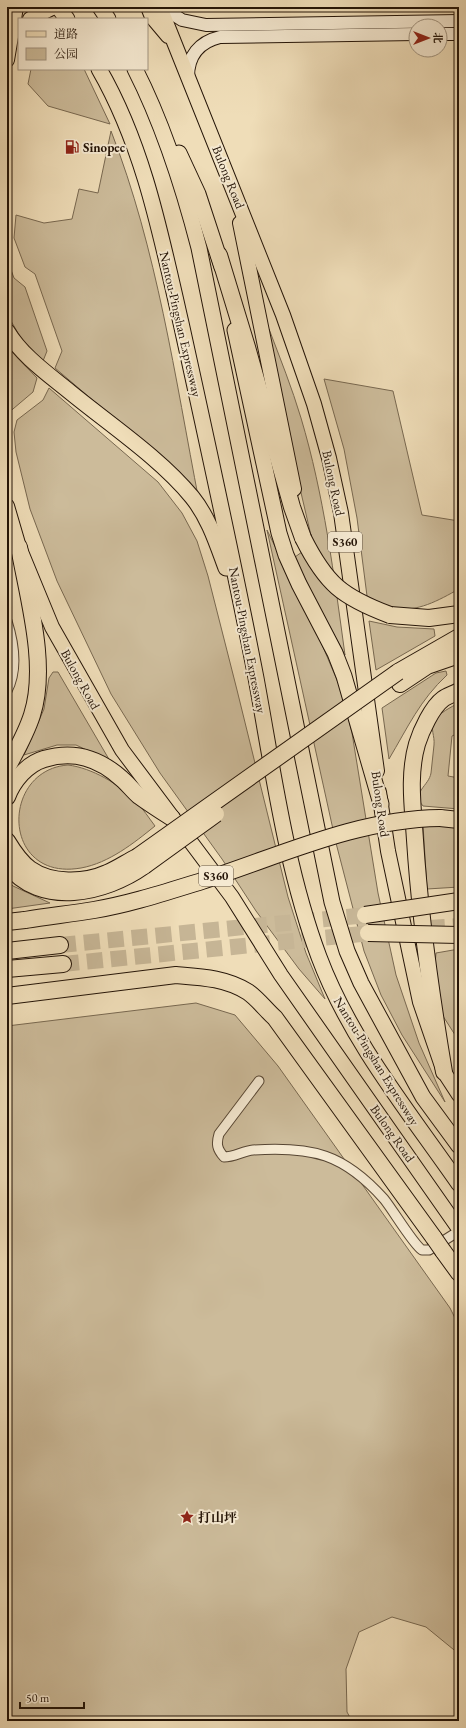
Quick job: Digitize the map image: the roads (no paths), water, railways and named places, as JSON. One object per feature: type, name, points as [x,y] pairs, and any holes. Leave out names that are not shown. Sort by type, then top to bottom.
[{"type":"highway","points":[[58,7],[66,18]]},
{"type":"highway","points":[[100,7],[107,18]]},
{"type":"highway","name":"Nantou-Pingshan Expressway","points":[[100,70],[110,88],[137,152],[156,214],[248,640],[284,826],[303,909],[319,958],[337,998],[364,1045],[406,1109],[459,1184]]},
{"type":"highway","name":"Nantou-Pingshan Expressway","points":[[136,70],[149,97],[182,185],[199,248],[332,902],[347,951],[360,983],[423,1097],[459,1146]]},
{"type":"highway","points":[[149,97],[198,194],[219,255],[247,347],[292,506],[303,538],[317,565],[331,582],[348,596],[370,608],[390,615],[429,618],[459,614]]},
{"type":"highway","points":[[219,255],[279,533],[296,576],[335,653],[344,676],[381,804]]},
{"type":"highway","points":[[7,331],[12,340],[38,366],[154,460],[192,497],[214,535],[239,606],[248,640]]},
{"type":"highway","points":[[7,768],[32,715],[38,686],[38,655],[19,547]]},
{"type":"highway","points":[[7,841],[13,851],[30,870],[54,878],[85,880],[140,861],[459,637]]},
{"type":"highway","points":[[399,678],[459,655]]},
{"type":"highway","points":[[444,1072],[432,999],[417,875],[412,796],[412,769],[417,743],[428,719],[442,700],[459,692]]},
{"type":"highway","points":[[7,797],[10,788],[21,774],[37,761],[56,755],[84,756],[99,761],[121,778],[139,796],[172,818]]},
{"type":"highway","points":[[7,922],[95,910],[151,897],[203,881],[325,838],[365,826],[410,819],[440,818],[459,820]]},
{"type":"highway","points":[[7,864],[16,874],[36,886],[60,892],[72,893],[110,885],[129,877],[140,861]]},
{"type":"highway","points":[[365,915],[459,901]]},
{"type":"highway","points":[[368,933],[459,935]]},
{"type":"highway","points":[[7,951],[60,945]]},
{"type":"highway","points":[[7,969],[63,964]]},
{"type":"highway","points":[[7,996],[176,975],[204,977],[224,981],[248,993],[275,1018],[459,1273]]},
{"type":"main road","points":[[7,60],[15,32],[16,7]]},
{"type":"main road","points":[[24,7],[32,10],[50,7]]},
{"type":"main road","points":[[32,18],[54,7]]},
{"type":"main road","points":[[148,7],[152,17],[176,45]]},
{"type":"main road","points":[[161,7],[182,20],[206,24],[459,21]]},
{"type":"main road","name":"Bulong Road","points":[[161,7],[283,315],[314,404],[329,458],[341,513],[388,851],[420,1002],[444,1072],[459,1095]]},
{"type":"main road","points":[[188,77],[190,61],[198,48],[212,39],[220,37],[408,34]]},
{"type":"main road","points":[[448,34],[459,34]]},
{"type":"main road","points":[[230,179],[271,371],[303,538]]},
{"type":"main road","name":"Bulong Road","points":[[7,506],[19,547],[52,627],[122,750],[232,897],[281,975],[459,1230]]},
{"type":"street","points":[[7,622],[13,639],[14,656],[7,690]]},
{"type":"street","points":[[259,1081],[219,1134],[217,1143],[218,1151],[224,1157],[230,1157],[248,1151],[277,1148],[306,1151],[330,1157],[364,1178],[385,1200],[422,1250],[429,1250],[459,1230]]},
{"type":"tunnel","points":[[60,945],[378,914]]},
{"type":"tunnel","points":[[429,928],[459,926]]},
{"type":"tunnel","points":[[63,964],[382,932]]},
{"type":"place","name":"Sinopec","points":[[72,147]]},
{"type":"place","name":"打山坪","points":[[187,1517]]}]
